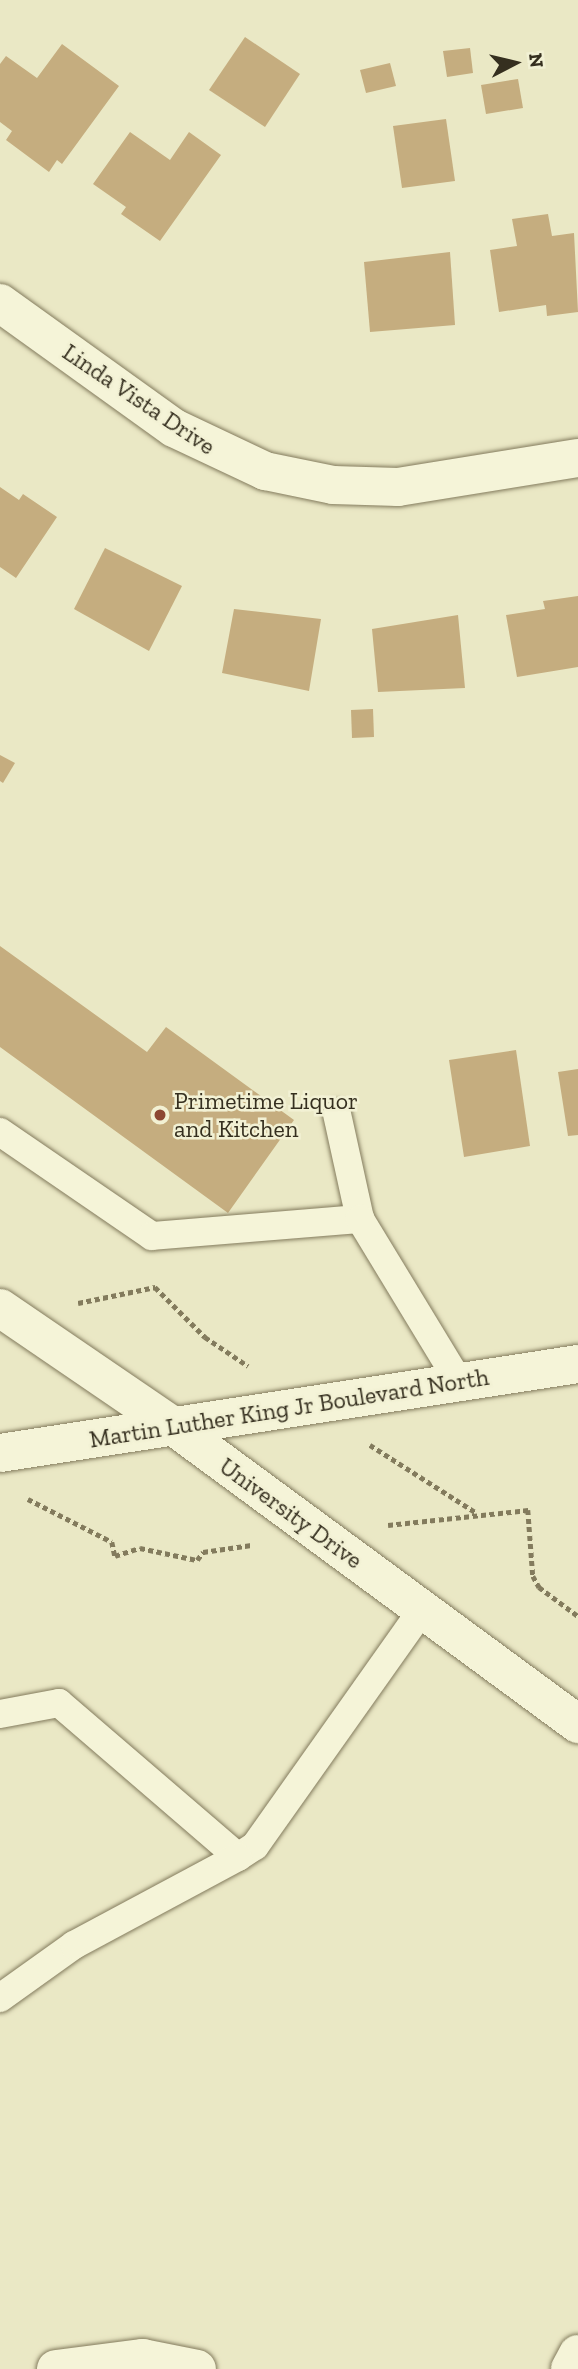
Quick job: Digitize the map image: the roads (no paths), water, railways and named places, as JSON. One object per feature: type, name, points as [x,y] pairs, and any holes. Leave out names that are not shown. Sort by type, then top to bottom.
[{"type":"main road","name":"Linda Vista Drive","points":[[0,303],[174,428],[265,471],[332,485],[387,487],[578,458]]},
{"type":"main road","name":"University Drive","points":[[0,1308],[173,1426],[578,1724]]},
{"type":"main road","name":"Martin Luther King Jr Boulevard North","points":[[0,1453],[578,1364]]},
{"type":"main road","points":[[570,2369],[578,2354]]},
{"type":"main road","points":[[56,2369],[143,2358],[197,2369]]},
{"type":"lane","points":[[337,1114],[360,1219],[459,1382]]},
{"type":"lane","points":[[0,1132],[152,1236],[360,1219]]},
{"type":"lane","points":[[0,1998],[74,1945],[255,1846],[422,1609]]},
{"type":"lane","points":[[0,1714],[59,1703],[238,1857]]},
{"type":"place","name":"Primetime Liquor and Kitchen","points":[[160,1115]]}]
